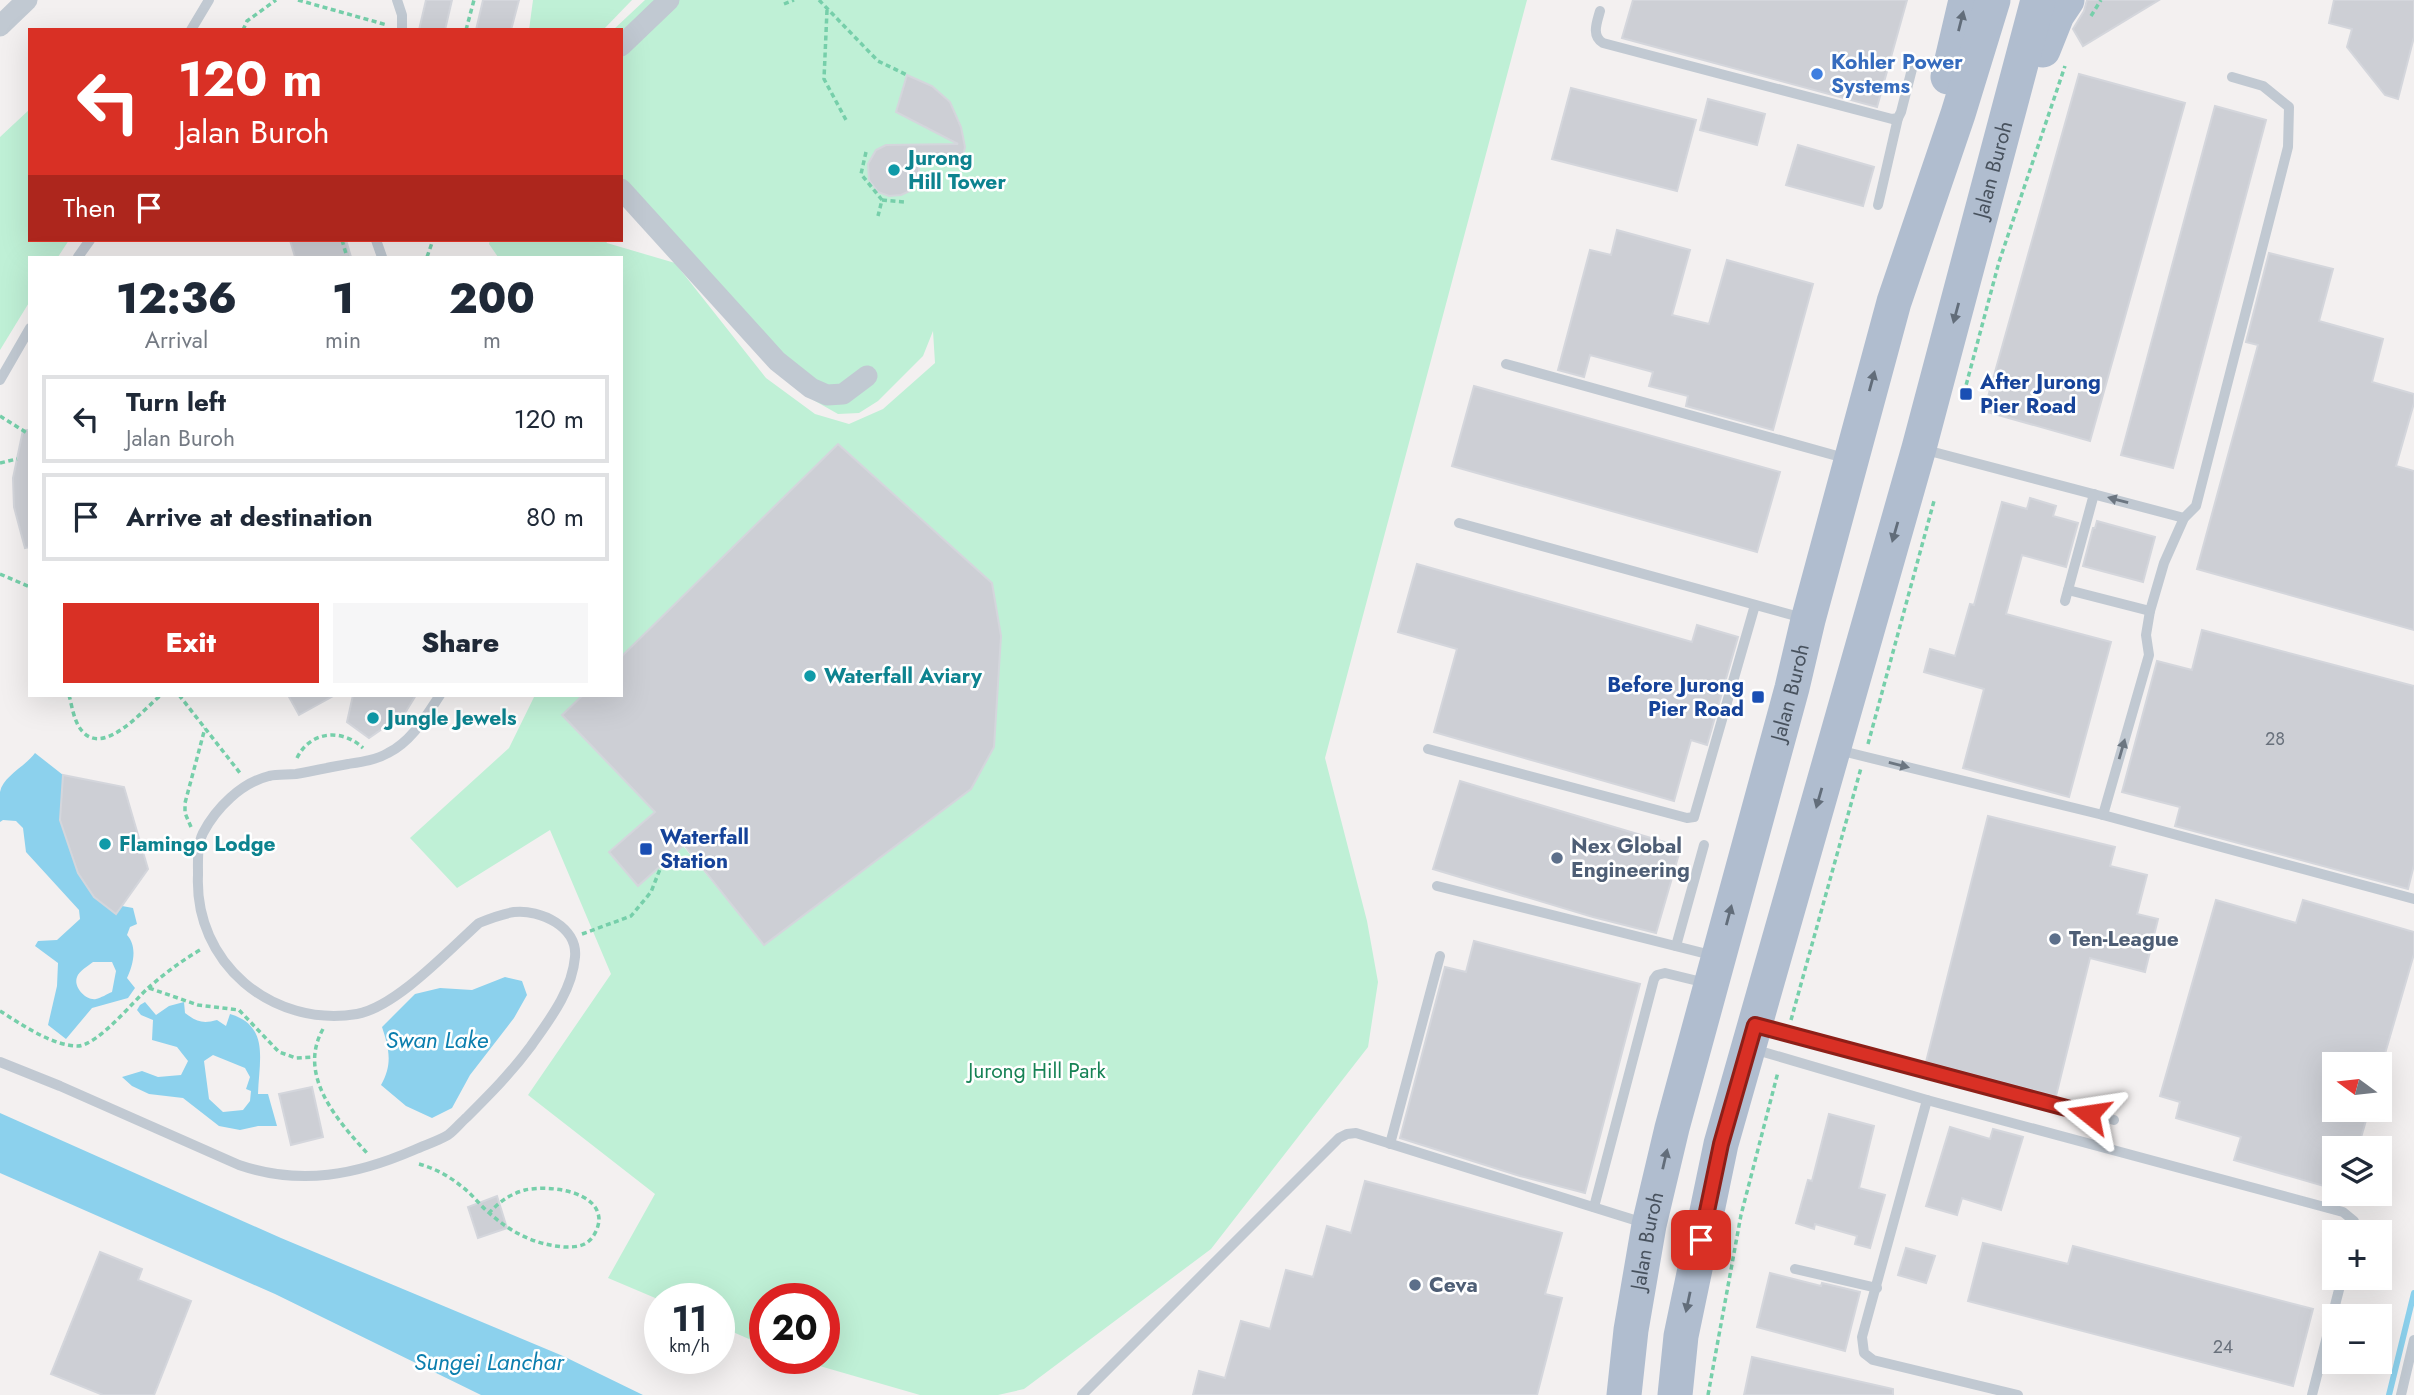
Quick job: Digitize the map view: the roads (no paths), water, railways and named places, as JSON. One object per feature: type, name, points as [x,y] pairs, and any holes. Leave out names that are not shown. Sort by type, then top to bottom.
[{"type":"main road","points":[[1894,302],[1966,0]]},
{"type":"main road","name":"Jalan Buroh","points":[[1624,1395],[1649,1225],[1672,1128],[1894,302],[1958,114],[1993,0]]},
{"type":"main road","name":"Jalan Buroh","points":[[1675,1395],[1681,1336],[1721,1144],[1768,1041],[1848,752],[1919,448],[2038,0]]},
{"type":"main road","points":[[1974,247],[2009,175],[2026,121],[2045,40],[2076,11]]},
{"type":"street","points":[[0,26],[27,0]]},
{"type":"street","points":[[623,44],[669,0]]},
{"type":"street","points":[[623,191],[777,361],[811,388],[827,395],[844,394],[867,376]]},
{"type":"lane","points":[[192,28],[209,0]]},
{"type":"lane","points":[[397,0],[402,15],[402,28]]},
{"type":"lane","points":[[1600,11],[1595,29],[1596,36],[1604,43],[1820,101],[1892,119],[1898,118]]},
{"type":"lane","points":[[1878,205],[1912,69]]},
{"type":"lane","points":[[2103,815],[2149,655],[2146,635],[2150,611],[2164,563],[2183,518],[2196,506],[2288,147],[2289,107],[2263,86],[2232,77]]},
{"type":"lane","points":[[0,380],[28,331]]},
{"type":"lane","points":[[1507,364],[1851,460]]},
{"type":"lane","points":[[1919,448],[2183,518]]},
{"type":"lane","points":[[2094,494],[2066,596],[2150,611]]},
{"type":"lane","points":[[1459,523],[1808,620]]},
{"type":"lane","points":[[1428,749],[1687,818],[1694,817],[1755,605]]},
{"type":"lane","points":[[0,1062],[239,1165],[266,1174],[312,1177],[377,1165],[448,1135],[504,1082],[553,1016],[567,988],[575,958],[571,938],[557,924],[530,912],[494,916],[479,923],[384,1004],[359,1013],[300,1013],[269,1001],[240,980],[224,963],[205,923],[197,889],[201,837],[213,815],[249,784],[271,776],[369,760],[387,754],[403,744],[416,730],[439,697]]},
{"type":"lane","points":[[1848,752],[2103,815],[2414,899]]},
{"type":"lane","points":[[1676,946],[1704,845]]},
{"type":"lane","points":[[1437,886],[1676,946],[1714,971]]},
{"type":"lane","points":[[1390,1144],[1440,956]]},
{"type":"lane","points":[[1594,1207],[1657,975],[1714,971]]},
{"type":"lane","points":[[1768,1041],[1927,1100],[2343,1212],[2353,1220]]},
{"type":"lane","points":[[1768,1041],[2114,1120]]},
{"type":"lane","points":[[1927,1100],[1862,1337],[1864,1353],[1873,1360],[2018,1395]]},
{"type":"lane","points":[[1082,1395],[1347,1133],[1356,1133],[1649,1225]]},
{"type":"lane","points":[[1795,1269],[1877,1288]]},
{"type":"lane","points":[[2312,1395],[2339,1290]]},
{"type":"lane","points":[[2401,1395],[2409,1382],[2414,1340]]},
{"type":"water","points":[[35,753],[63,775],[60,820],[78,873],[94,897],[116,914],[122,906],[133,908],[137,924],[130,927],[127,935],[132,945],[133,962],[127,978],[135,988],[128,998],[92,1008],[66,1039],[48,1025],[57,986],[58,963],[35,946],[38,941],[57,940],[80,919],[79,910],[26,852],[23,828],[16,821],[0,822],[2,786]],"holes":[[[93,962],[112,962],[116,971],[112,992],[96,999],[85,996],[76,981],[80,973]]]},
{"type":"water","name":"Swan Lake","points":[[505,977],[522,981],[527,995],[514,1018],[470,1075],[452,1108],[432,1118],[406,1106],[381,1085],[389,1056],[382,1027],[415,994],[440,988],[472,990]]},
{"type":"water","points":[[145,1002],[156,1015],[169,1006],[184,1002],[185,1013],[197,1020],[217,1020],[226,1026],[230,1014],[243,1019],[257,1036],[259,1046],[258,1094],[268,1094],[277,1126],[240,1130],[219,1126],[183,1098],[149,1094],[132,1086],[122,1077],[142,1071],[158,1077],[181,1075],[188,1061],[177,1047],[152,1040],[153,1020],[141,1015],[137,1010]],"holes":[[[213,1055],[245,1068],[250,1077],[246,1089],[251,1091],[250,1101],[243,1110],[223,1112],[209,1099],[204,1061]]]},
{"type":"water","name":"Sungei Lanchar","points":[[0,1113],[281,1238],[563,1356],[643,1395],[481,1395],[275,1294],[0,1173]]},
{"type":"waterway","points":[[2389,1395],[2414,1293]]},
{"type":"place","name":"Kohler Power Systems","points":[[1817,74]]},
{"type":"place","name":"Jurong Hill Tower","points":[[894,170]]},
{"type":"place","name":"After Jurong Pier Road","points":[[1966,394]]},
{"type":"place","name":"Waterfall Aviary","points":[[810,676]]},
{"type":"place","name":"Before Jurong Pier Road","points":[[1758,697]]},
{"type":"place","name":"Jungle Jewels","points":[[373,718]]},
{"type":"place","name":"Flamingo Lodge","points":[[105,844]]},
{"type":"place","name":"Waterfall Station","points":[[646,849]]},
{"type":"place","name":"Nex Global Engineering","points":[[1557,858]]},
{"type":"place","name":"Ten-League","points":[[2055,939]]},
{"type":"place","name":"Ceva","points":[[1415,1285]]},
{"type":"park label","name":"Jurong Hill Park","points":[[1037,1071]]}]
